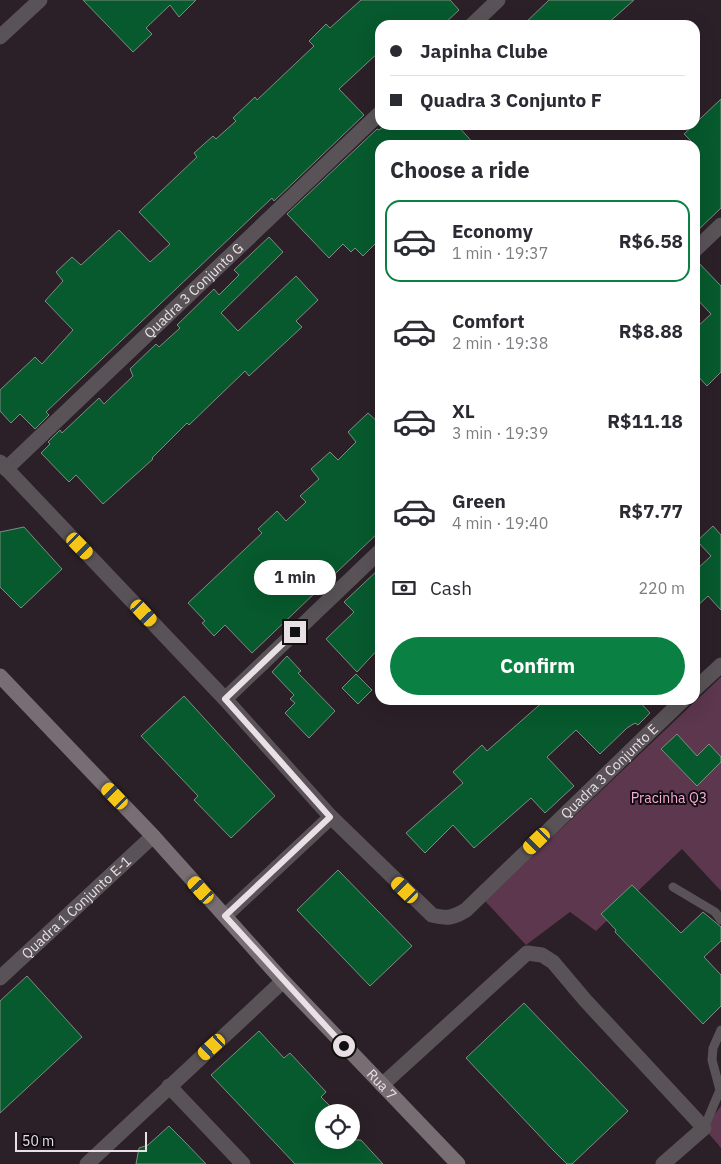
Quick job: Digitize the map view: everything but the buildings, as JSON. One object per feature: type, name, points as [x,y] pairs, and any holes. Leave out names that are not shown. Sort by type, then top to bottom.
[{"type":"main road","name":"Rua 7","points":[[0,676],[153,836],[283,981],[458,1164]]},
{"type":"street","points":[[0,37],[40,0]]},
{"type":"street","points":[[477,20],[498,0]]},
{"type":"street","name":"Quadra 3 Conjunto G","points":[[3,465],[375,118]]},
{"type":"street","points":[[700,245],[721,226]]},
{"type":"street","name":"Quadra 3 Conjunto E","points":[[3,465],[225,699],[330,817],[432,915],[445,919],[455,917],[466,910],[678,705]]},
{"type":"street","points":[[225,699],[375,556]]},
{"type":"street","points":[[700,684],[721,665]]},
{"type":"street","points":[[225,916],[330,817]]},
{"type":"street","name":"Quadra 1 Conjunto E-1","points":[[0,978],[153,836]]},
{"type":"street","points":[[382,1084],[527,953],[533,953],[553,962],[585,1000],[704,1128],[663,1164]]},
{"type":"street","points":[[87,1164],[283,981]]},
{"type":"street","points":[[169,1086],[243,1164]]},
{"type":"lane","points":[[673,887],[715,912],[721,920]]},
{"type":"lane","points":[[704,1128],[720,1090],[712,1060],[713,1048],[721,1030]]},
{"type":"green space","name":"Pracinha Q3","points":[[721,677],[721,891],[682,849],[596,931],[570,912],[526,945],[485,901],[692,705],[700,705],[700,697]]},
{"type":"green space","points":[[721,1106],[721,1148],[704,1128]]},
{"type":"route","points":[[295,632],[225,699],[330,817],[225,916],[344,1046]]}]
